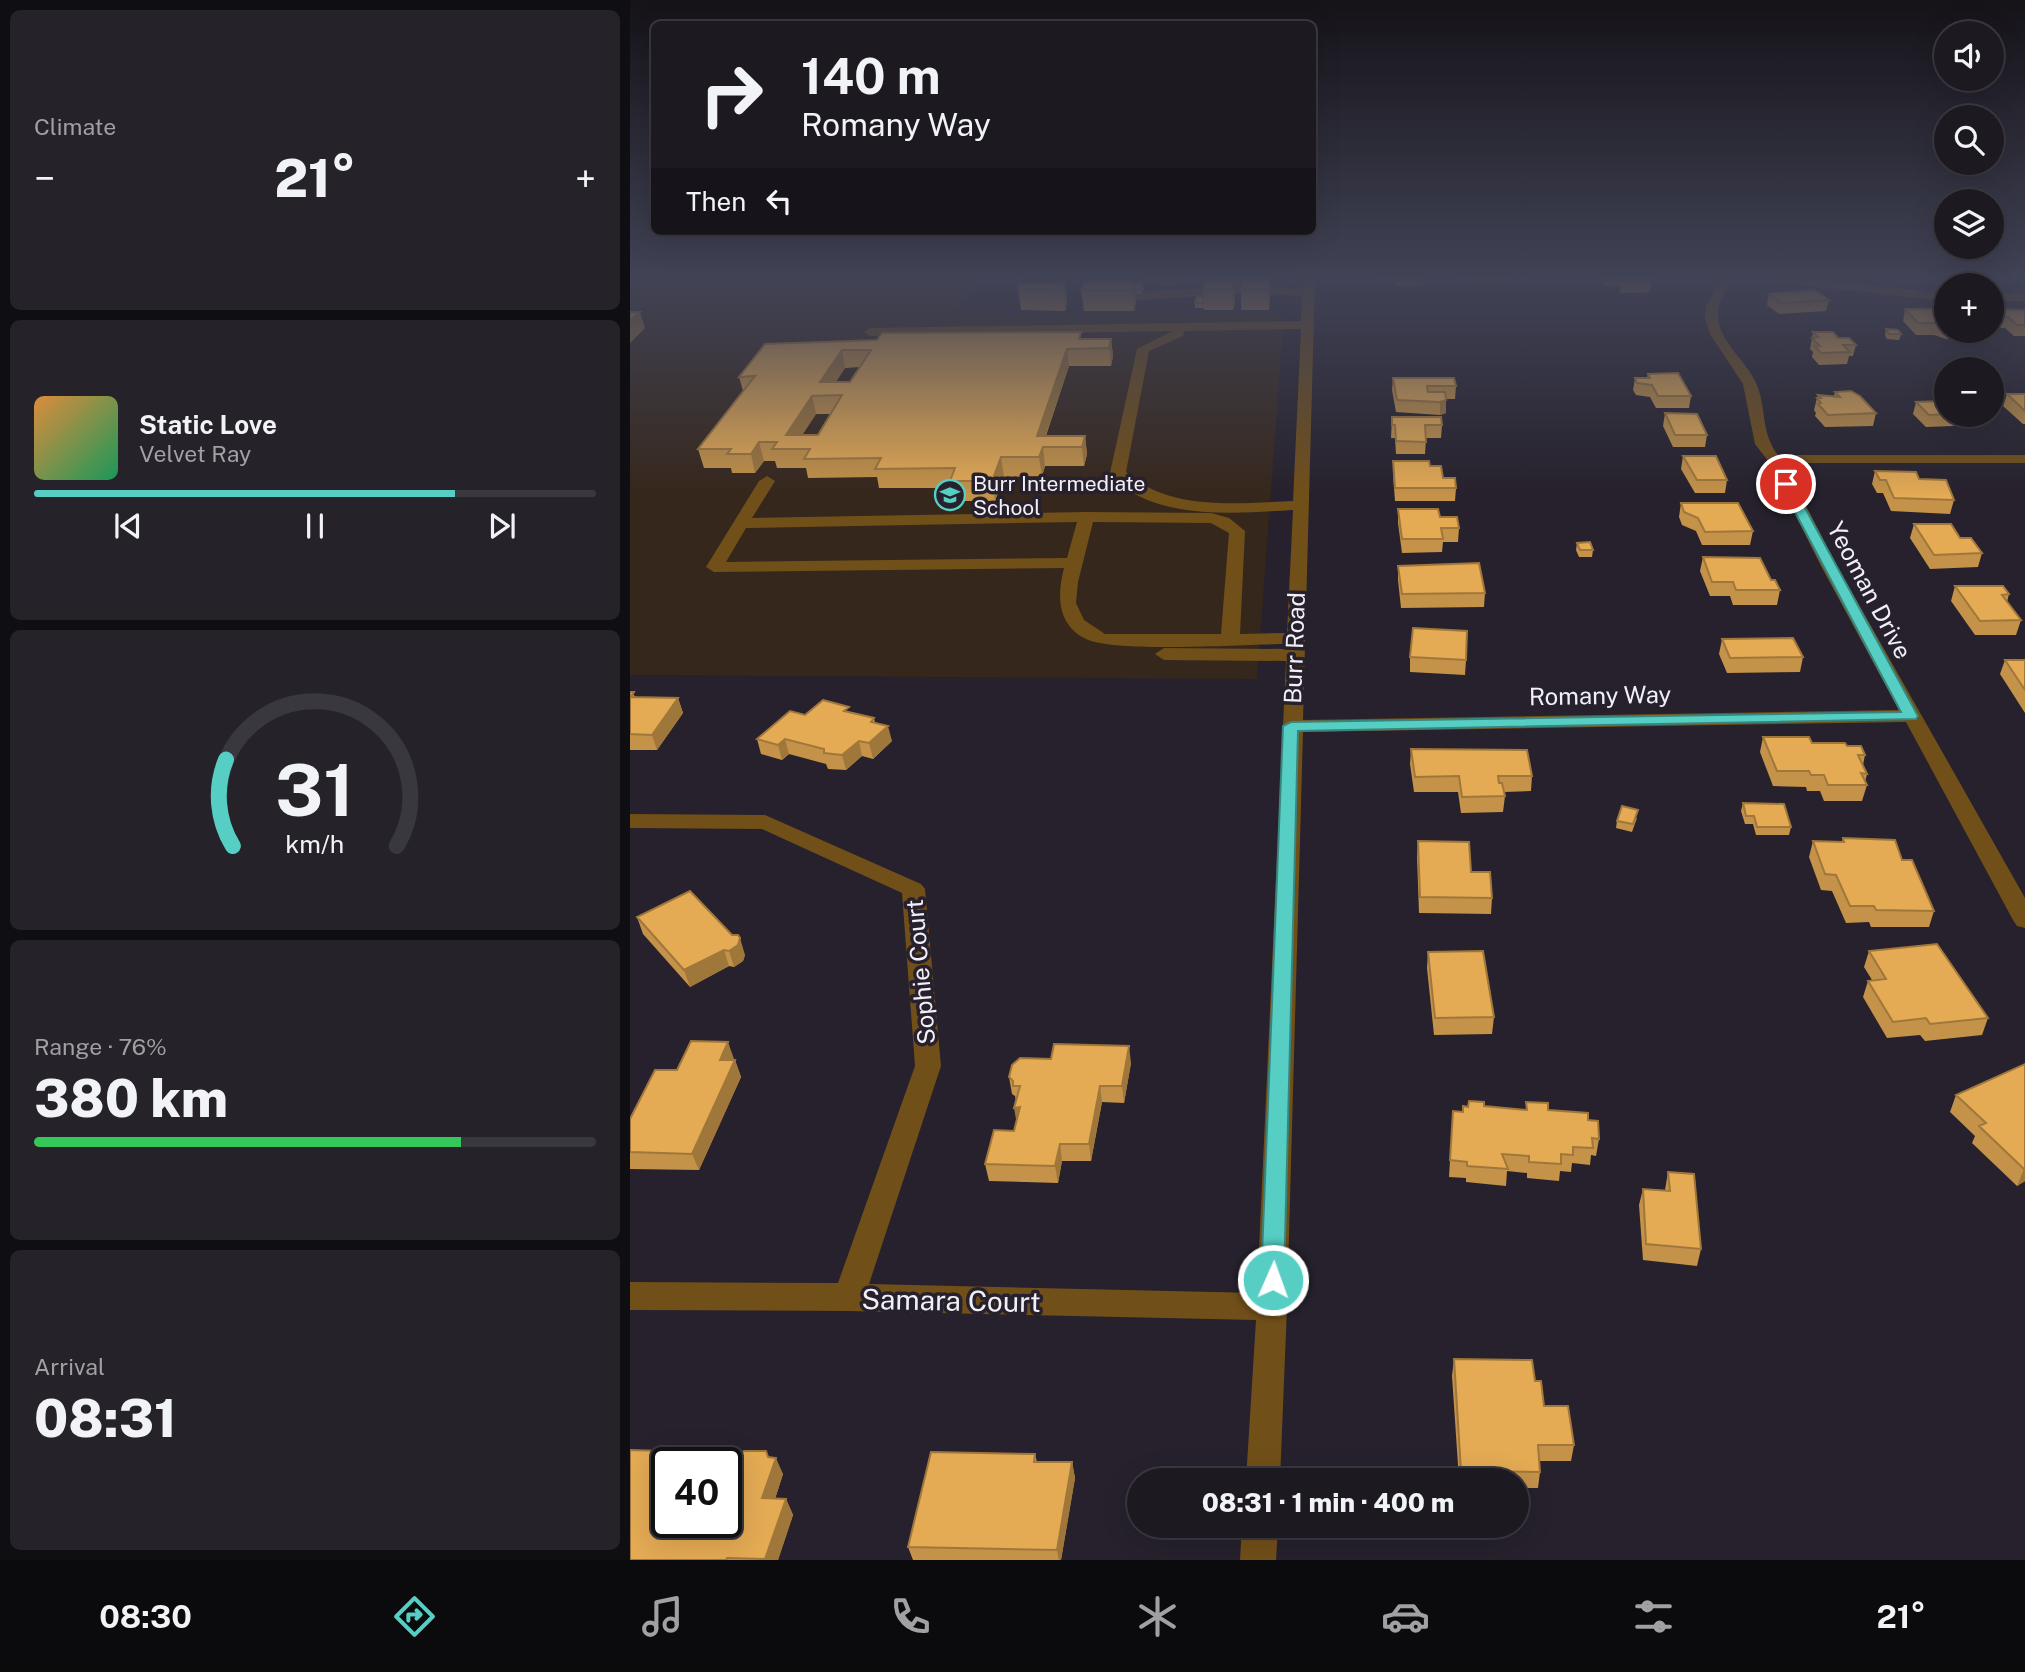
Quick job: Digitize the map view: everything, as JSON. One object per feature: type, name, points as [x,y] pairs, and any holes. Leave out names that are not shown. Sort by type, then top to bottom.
[{"type":"street","points":[[1143,351],[1118,473],[1126,484],[1144,494],[1174,502],[1241,508],[1300,505]]},
{"type":"street","name":"Burr Road","points":[[1264,1468],[1272,1307],[1306,351]]},
{"type":"street","name":"Yeoman Drive","points":[[1730,351],[1748,379],[1755,399],[1755,421],[1762,442],[1774,459],[1911,716],[1980,835],[2025,920]]},
{"type":"street","points":[[1774,459],[2025,459]]},
{"type":"street","points":[[766,481],[714,567],[1074,563]]},
{"type":"street","points":[[742,523],[1086,517],[1211,518],[1231,525],[1237,531],[1230,639]]},
{"type":"street","points":[[1086,517],[1067,603],[1076,623],[1091,635],[1103,639],[1131,641],[1230,639],[1294,647]]},
{"type":"street","points":[[1131,641],[1152,654],[1294,647]]},
{"type":"street","name":"Romany Way","points":[[1291,726],[1911,716]]},
{"type":"street","name":"Sophie Court","points":[[630,821],[765,822],[913,888],[928,1066],[849,1297]]},
{"type":"street","name":"Samara Court","points":[[630,1296],[849,1297],[1272,1307]]},
{"type":"street","points":[[1258,1560],[1259,1538]]},
{"type":"shaded area","name":"Burr Intermediate School","points":[[630,351],[1281,351],[1257,679],[630,675]]},
{"type":"building","points":[[760,351],[841,351],[820,382],[850,382],[870,351],[1066,351],[1037,436],[1085,436],[1082,447],[1043,447],[1039,457],[1001,457],[992,481],[950,481],[955,468],[875,469],[881,458],[804,459],[810,449],[772,449],[777,442],[759,442],[751,454],[727,454],[731,449],[698,449],[755,376],[739,377]],"holes":[[[842,395],[818,435],[786,435],[812,396]]]},
{"type":"building","points":[[1819,351],[1850,352],[1821,353]]},
{"type":"building","points":[[1678,373],[1691,396],[1658,396],[1652,385],[1637,383],[1635,378],[1650,378],[1648,374]]},
{"type":"building","points":[[1393,378],[1454,378],[1456,386],[1427,386],[1428,392],[1445,392],[1446,400],[1440,402],[1397,400]]},
{"type":"building","points":[[1851,391],[1860,396],[1876,413],[1828,415],[1818,404],[1821,403],[1817,398],[1821,398],[1818,395],[1840,397],[1835,392]]},
{"type":"building","points":[[2007,394],[2025,394],[2025,411]]},
{"type":"building","points":[[1934,401],[1934,415],[1929,415],[1916,402]]},
{"type":"building","points":[[1665,413],[1697,414],[1707,435],[1675,435]]},
{"type":"building","points":[[1392,417],[1441,417],[1442,425],[1425,425],[1426,442],[1396,441]]},
{"type":"building","points":[[1683,456],[1716,456],[1727,480],[1697,480]]},
{"type":"building","points":[[1393,461],[1429,461],[1430,466],[1441,466],[1443,478],[1455,478],[1456,488],[1395,488]]},
{"type":"building","points":[[1875,471],[1916,472],[1919,479],[1946,480],[1954,500],[1894,498],[1886,480],[1880,480]]},
{"type":"building","points":[[1681,503],[1738,503],[1753,531],[1705,532],[1698,518],[1684,512]]},
{"type":"building","points":[[1398,509],[1438,509],[1440,517],[1457,517],[1459,528],[1441,528],[1443,539],[1402,539]]},
{"type":"building","points":[[1914,524],[1951,524],[1960,538],[1971,538],[1982,553],[1934,555]]},
{"type":"building","points":[[1590,542],[1593,550],[1580,550],[1577,543]]},
{"type":"building","points":[[1703,557],[1760,558],[1771,580],[1775,580],[1780,590],[1736,590],[1733,582],[1712,582]]},
{"type":"building","points":[[1479,563],[1485,593],[1402,594],[1398,566]]},
{"type":"building","points":[[1955,586],[2003,586],[2009,594],[2002,595],[2021,620],[1980,621]]},
{"type":"building","points":[[1413,628],[1467,631],[1466,660],[1410,657]]},
{"type":"building","points":[[1793,638],[1803,657],[1730,658],[1722,639]]},
{"type":"building","points":[[2005,660],[2025,660],[2025,690]]},
{"type":"building","points":[[630,692],[634,692],[631,697],[678,698],[652,735],[630,734]]},
{"type":"building","points":[[823,700],[849,707],[844,711],[874,718],[871,722],[888,726],[869,743],[859,741],[842,755],[824,753],[824,749],[785,739],[778,745],[757,739],[790,711],[805,715]]},
{"type":"building","points":[[1763,737],[1809,737],[1812,743],[1861,746],[1865,755],[1858,755],[1867,774],[1861,773],[1867,785],[1828,785],[1824,775],[1811,775],[1809,771],[1777,771]]},
{"type":"building","points":[[1411,749],[1527,750],[1532,776],[1498,776],[1505,796],[1462,797],[1459,776],[1415,777]]},
{"type":"building","points":[[1743,803],[1784,804],[1791,827],[1757,827],[1754,816],[1746,816]]},
{"type":"building","points":[[1622,806],[1638,810],[1633,824],[1617,821]]},
{"type":"building","points":[[1843,838],[1895,840],[1902,860],[1912,860],[1934,911],[1876,910],[1874,906],[1850,906],[1836,875],[1825,874],[1813,841],[1844,842]]},
{"type":"building","points":[[1418,841],[1469,842],[1471,872],[1490,872],[1492,898],[1420,897]]},
{"type":"building","points":[[690,891],[732,935],[738,935],[740,938],[738,945],[729,951],[724,950],[684,970],[637,917]]},
{"type":"building","points":[[1937,944],[1988,1018],[1930,1024],[1926,1018],[1893,1022],[1868,981],[1886,979],[1869,951]]},
{"type":"building","points":[[1483,951],[1494,1017],[1435,1018],[1428,952]]},
{"type":"building","points":[[691,1041],[728,1042],[720,1060],[735,1060],[692,1154],[630,1152],[630,1119],[655,1070],[677,1070]]},
{"type":"building","points":[[1054,1044],[1129,1046],[1122,1086],[1100,1086],[1089,1144],[1060,1144],[1055,1166],[985,1164],[994,1130],[1014,1131],[1020,1107],[1014,1108],[1020,1086],[1013,1086],[1009,1077],[1012,1065],[1020,1058],[1051,1059]]},
{"type":"building","points":[[2025,1064],[2024,1169],[1979,1126],[1986,1123],[1956,1095]]},
{"type":"building","points":[[1469,1101],[1484,1102],[1484,1106],[1527,1110],[1526,1102],[1548,1103],[1548,1110],[1588,1113],[1588,1120],[1598,1121],[1599,1139],[1592,1138],[1593,1148],[1573,1147],[1573,1155],[1561,1154],[1561,1164],[1529,1162],[1529,1156],[1502,1154],[1508,1169],[1467,1166],[1467,1162],[1450,1160],[1453,1111],[1463,1112],[1463,1106],[1468,1107]]},
{"type":"building","points":[[1668,1172],[1694,1174],[1701,1249],[1646,1244],[1643,1189],[1670,1191]]},
{"type":"building","points":[[1454,1359],[1532,1360],[1535,1381],[1541,1381],[1544,1406],[1568,1406],[1574,1445],[1538,1445],[1540,1472],[1529,1472],[1529,1468],[1461,1468]]},
{"type":"building","points":[[630,1450],[651,1451],[651,1538],[742,1538],[742,1453],[766,1451],[768,1457],[776,1458],[762,1498],[786,1499],[765,1559],[630,1560]]},
{"type":"building","points":[[931,1452],[1035,1454],[1034,1462],[1072,1462],[1057,1550],[908,1547]]},
{"type":"place","name":"Burr Intermediate School","points":[[950,495]]},
{"type":"route","points":[[1273,1280],[1291,726],[1911,716],[1786,484]]}]
